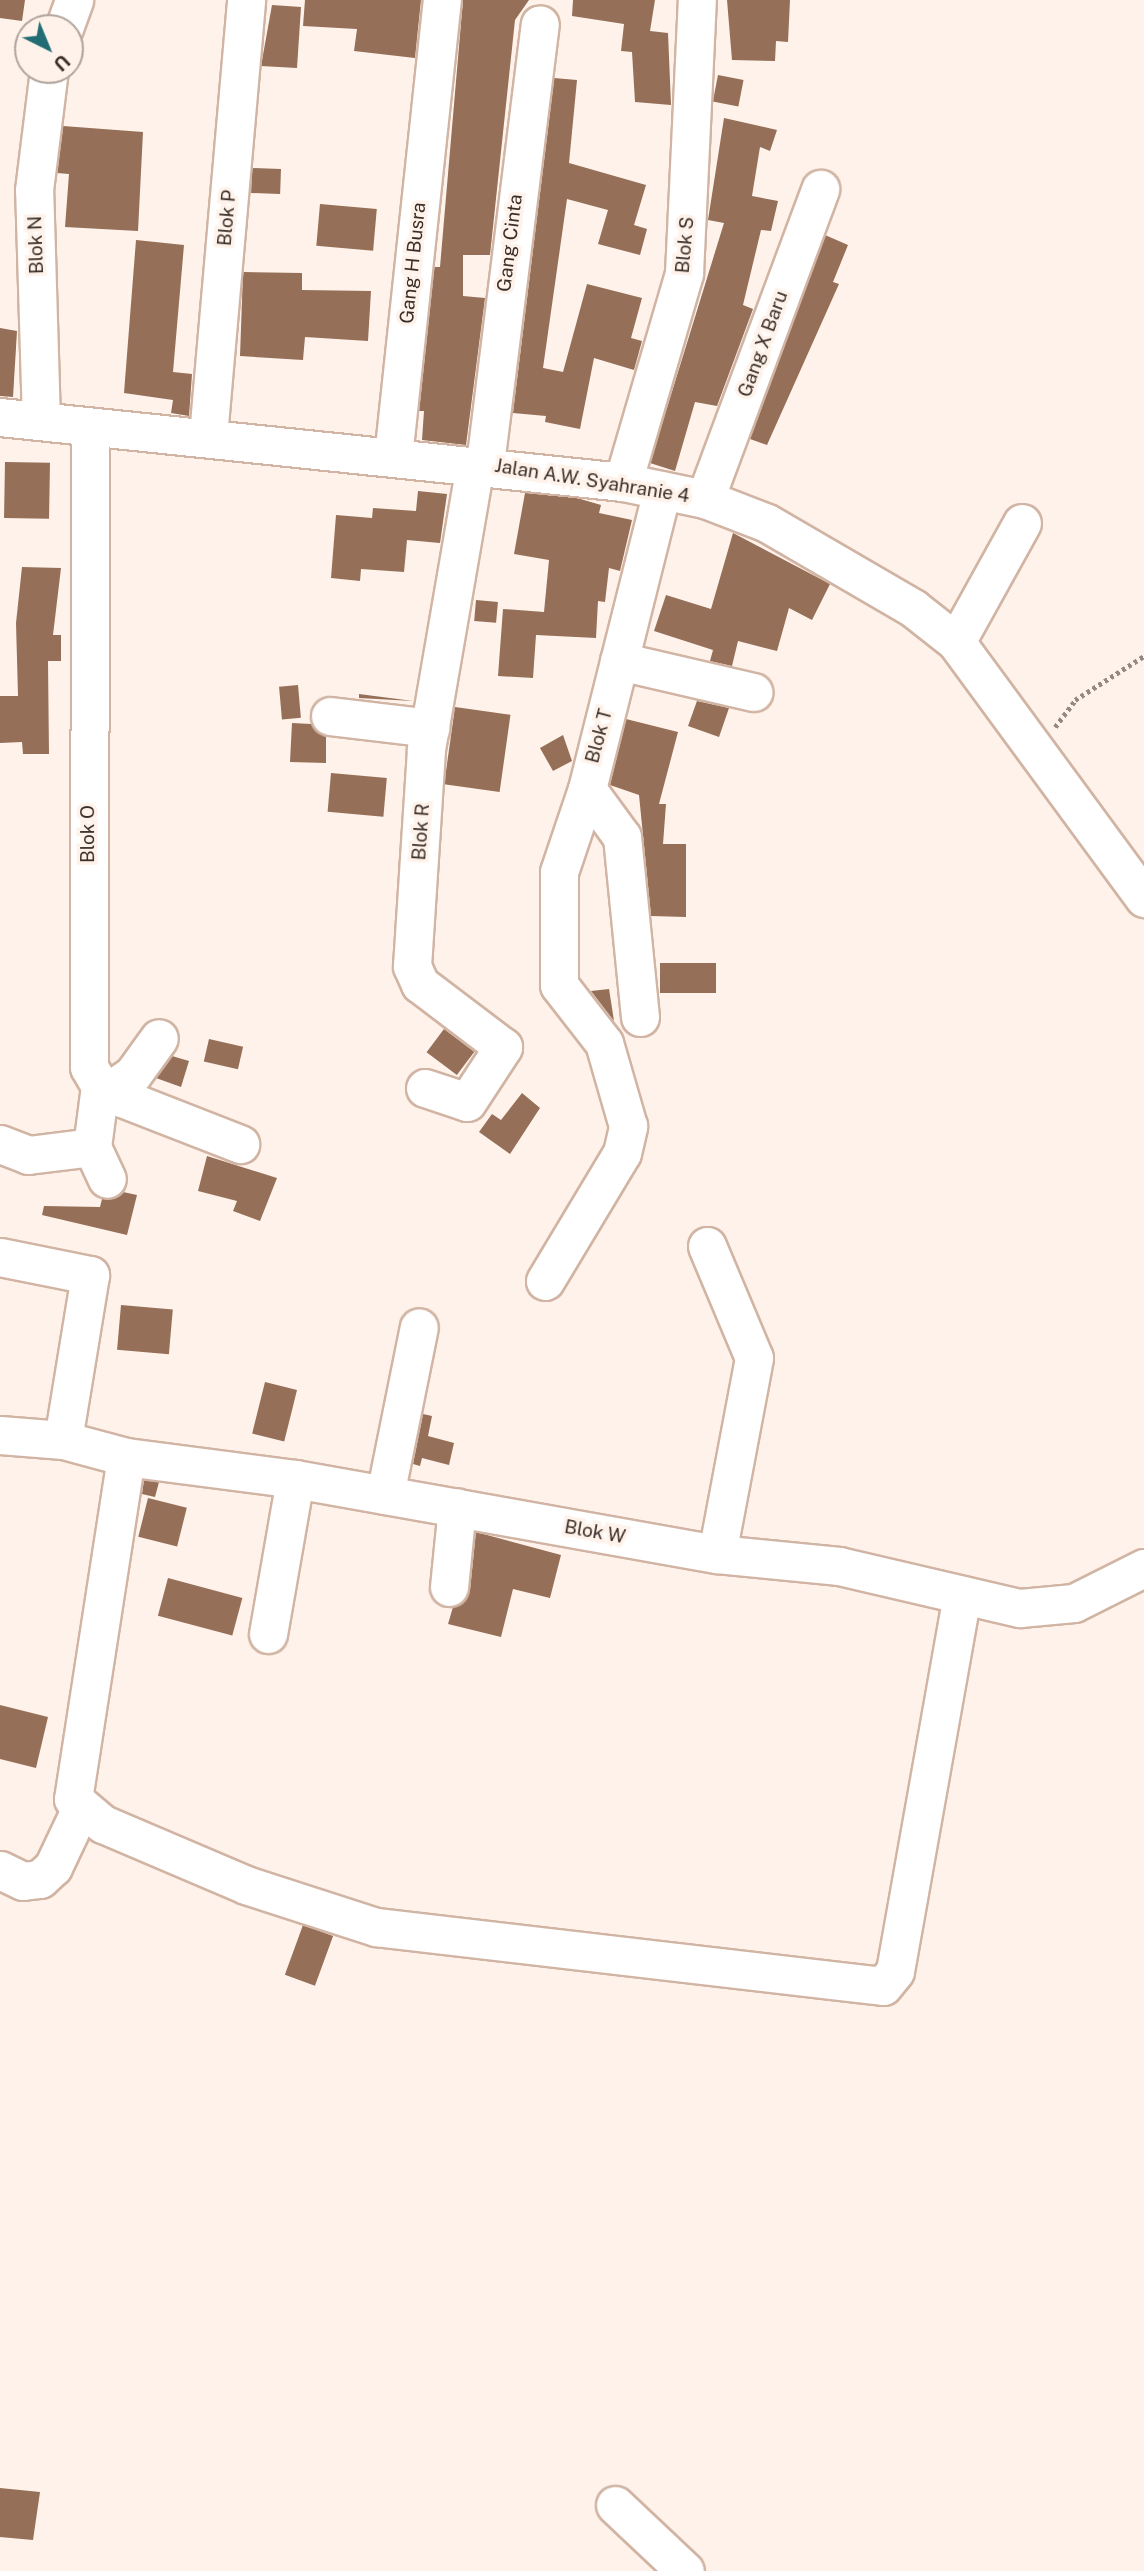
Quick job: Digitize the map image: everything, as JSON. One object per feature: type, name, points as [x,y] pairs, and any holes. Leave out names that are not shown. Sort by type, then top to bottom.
[{"type":"street","name":"Blok P","points":[[208,436],[246,0]]},
{"type":"street","name":"Gang H Busra","points":[[393,457],[442,0]]},
{"type":"street","name":"Blok S","points":[[623,482],[684,273],[697,0]]},
{"type":"street","name":"Gang Cinta","points":[[480,464],[540,24]]},
{"type":"street","name":"Blok N","points":[[41,421],[34,190],[46,84]]},
{"type":"street","name":"Gang X Baru","points":[[705,499],[820,189]]},
{"type":"street","name":"Jalan A.W. Syahranie 4","points":[[0,417],[480,464],[623,482],[705,499],[767,523],[913,608],[956,642],[1037,744],[1144,898]]},
{"type":"street","name":"Blok O","points":[[90,427],[88,1030],[89,1067],[105,1088]]},
{"type":"street","name":"Blok R","points":[[425,1088],[467,1102],[503,1047],[415,979],[430,728],[480,464]]},
{"type":"street","name":"Blok T","points":[[640,1017],[622,836],[587,789],[662,490]]},
{"type":"street","points":[[956,642],[1021,523]]},
{"type":"street","points":[[619,662],[753,692]]},
{"type":"street","points":[[330,716],[430,728]]},
{"type":"street","points":[[545,1281],[622,1153],[628,1126],[604,1043],[559,985],[559,872],[587,789]]},
{"type":"street","points":[[105,1088],[133,1074],[159,1038]]},
{"type":"street","points":[[105,1088],[240,1144]]},
{"type":"street","points":[[0,1144],[28,1155],[99,1163],[105,1088]]},
{"type":"street","points":[[707,1245],[754,1358],[717,1554]]},
{"type":"street","points":[[0,1257],[90,1275],[50,1441]]},
{"type":"street","points":[[385,1495],[419,1327]]},
{"type":"street","name":"Blok W","points":[[0,1435],[50,1441],[126,1457],[295,1479],[717,1554],[839,1566],[962,1595],[1049,1610],[1144,1568]]},
{"type":"street","points":[[126,1457],[73,1799],[80,1810],[247,1885],[376,1927],[876,1989],[895,1971],[962,1595]]},
{"type":"street","points":[[268,1634],[295,1479]]},
{"type":"street","points":[[449,1587],[457,1507]]},
{"type":"street","points":[[0,1870],[23,1881],[40,1879],[53,1867],[80,1810]]},
{"type":"street","points":[[615,2505],[685,2571]]},
{"type":"path","points":[[1037,744],[1075,700],[1144,656]]},
{"type":"building","points":[[0,0],[25,0],[23,14],[14,14],[14,20],[0,18]]},
{"type":"building","points":[[305,0],[421,0],[415,58],[354,51],[357,29],[303,26]]},
{"type":"building","points":[[463,0],[529,0],[515,20],[490,255],[463,255],[463,296],[485,298],[466,445],[422,440],[424,411],[419,411],[434,267],[440,267]]},
{"type":"building","points":[[573,0],[655,0],[650,31],[668,33],[671,105],[635,102],[632,52],[621,51],[624,24],[572,16]]},
{"type":"building","points":[[727,0],[790,0],[788,42],[776,41],[775,61],[732,60]]},
{"type":"building","points":[[272,5],[301,7],[297,68],[261,66]]},
{"type":"building","points":[[718,75],[744,80],[738,106],[713,102]]},
{"type":"building","points":[[554,78],[577,80],[569,163],[646,185],[634,225],[647,229],[640,255],[598,244],[608,210],[567,199],[543,368],[563,372],[587,284],[642,298],[631,338],[642,341],[634,370],[594,358],[580,429],[545,422],[546,416],[513,413]]},
{"type":"building","points":[[724,118],[777,130],[770,151],[760,147],[752,196],[778,201],[771,231],[761,230],[743,305],[753,309],[717,406],[695,402],[675,471],[650,463],[724,223],[708,220]]},
{"type":"building","points":[[63,126],[143,132],[138,231],[65,227],[69,174],[57,173]]},
{"type":"building","points":[[252,168],[281,169],[280,194],[251,193]]},
{"type":"building","points":[[320,204],[377,209],[373,251],[316,246]]},
{"type":"building","points":[[825,235],[848,245],[833,282],[839,284],[767,445],[750,439]]},
{"type":"building","points":[[136,240],[184,245],[173,372],[192,374],[189,416],[171,413],[173,400],[124,393]]},
{"type":"building","points":[[243,272],[302,273],[302,290],[371,291],[368,341],[305,337],[303,360],[240,356]]},
{"type":"building","points":[[0,328],[17,331],[13,397],[0,396]]},
{"type":"building","points":[[5,462],[50,463],[49,519],[4,518]]},
{"type":"building","points":[[418,491],[447,494],[440,543],[407,540],[404,572],[361,569],[360,581],[331,578],[336,515],[372,518],[373,508],[416,511]]},
{"type":"building","points":[[525,493],[577,498],[601,505],[599,513],[632,520],[620,571],[609,568],[605,602],[598,601],[596,638],[536,635],[533,678],[498,676],[503,609],[544,612],[549,560],[514,554]]},
{"type":"building","points":[[733,533],[830,584],[812,620],[789,608],[777,651],[738,641],[732,666],[710,661],[713,650],[654,631],[666,595],[711,609]]},
{"type":"building","points":[[22,567],[61,568],[53,635],[61,635],[61,661],[48,661],[49,754],[23,754],[22,742],[0,743],[0,696],[18,696],[16,623]]},
{"type":"building","points":[[476,600],[498,602],[496,623],[474,621]]},
{"type":"building","points":[[298,685],[301,718],[282,720],[279,687]]},
{"type":"building","points":[[359,694],[413,701],[359,698]]},
{"type":"building","points":[[697,701],[729,708],[719,737],[688,726]]},
{"type":"building","points":[[455,707],[510,715],[500,792],[444,784]]},
{"type":"building","points":[[626,719],[678,732],[659,804],[666,804],[663,844],[686,844],[686,917],[651,916],[639,795],[610,785]]},
{"type":"building","points":[[292,723],[311,724],[326,737],[326,763],[290,762]]},
{"type":"building","points":[[563,735],[572,761],[553,771],[540,748]]},
{"type":"building","points":[[331,773],[387,778],[383,817],[328,812]]},
{"type":"building","points":[[660,963],[716,963],[716,993],[660,993]]},
{"type":"building","points":[[609,989],[614,1021],[591,991]]},
{"type":"building","points":[[444,1029],[474,1052],[457,1075],[427,1052]]},
{"type":"building","points":[[209,1039],[243,1047],[238,1069],[204,1061]]},
{"type":"building","points":[[172,1056],[189,1061],[181,1087],[156,1078]]},
{"type":"building","points":[[522,1093],[540,1108],[510,1154],[479,1132],[492,1114],[501,1120]]},
{"type":"building","points":[[207,1156],[277,1178],[260,1221],[233,1211],[237,1201],[198,1191]]},
{"type":"building","points":[[123,1192],[137,1195],[127,1235],[42,1215],[44,1206],[100,1207],[102,1199]]},
{"type":"building","points":[[121,1305],[173,1310],[169,1354],[117,1350]]},
{"type":"building","points":[[265,1382],[297,1390],[284,1441],[252,1433]]},
{"type":"building","points":[[423,1414],[432,1416],[428,1436],[454,1443],[449,1465],[422,1458],[420,1466],[413,1464]]},
{"type":"building","points":[[144,1480],[159,1482],[155,1497],[142,1494]]},
{"type":"building","points":[[148,1498],[187,1508],[177,1546],[138,1537]]},
{"type":"building","points":[[476,1532],[561,1555],[550,1598],[513,1589],[501,1637],[448,1624],[453,1607],[470,1590]]},
{"type":"building","points":[[168,1578],[242,1598],[232,1636],[158,1616]]},
{"type":"building","points":[[0,1705],[48,1717],[36,1768],[0,1759]]},
{"type":"building","points":[[303,1925],[333,1936],[315,1986],[285,1975]]},
{"type":"building","points":[[0,2488],[40,2492],[33,2540],[0,2537]]}]
